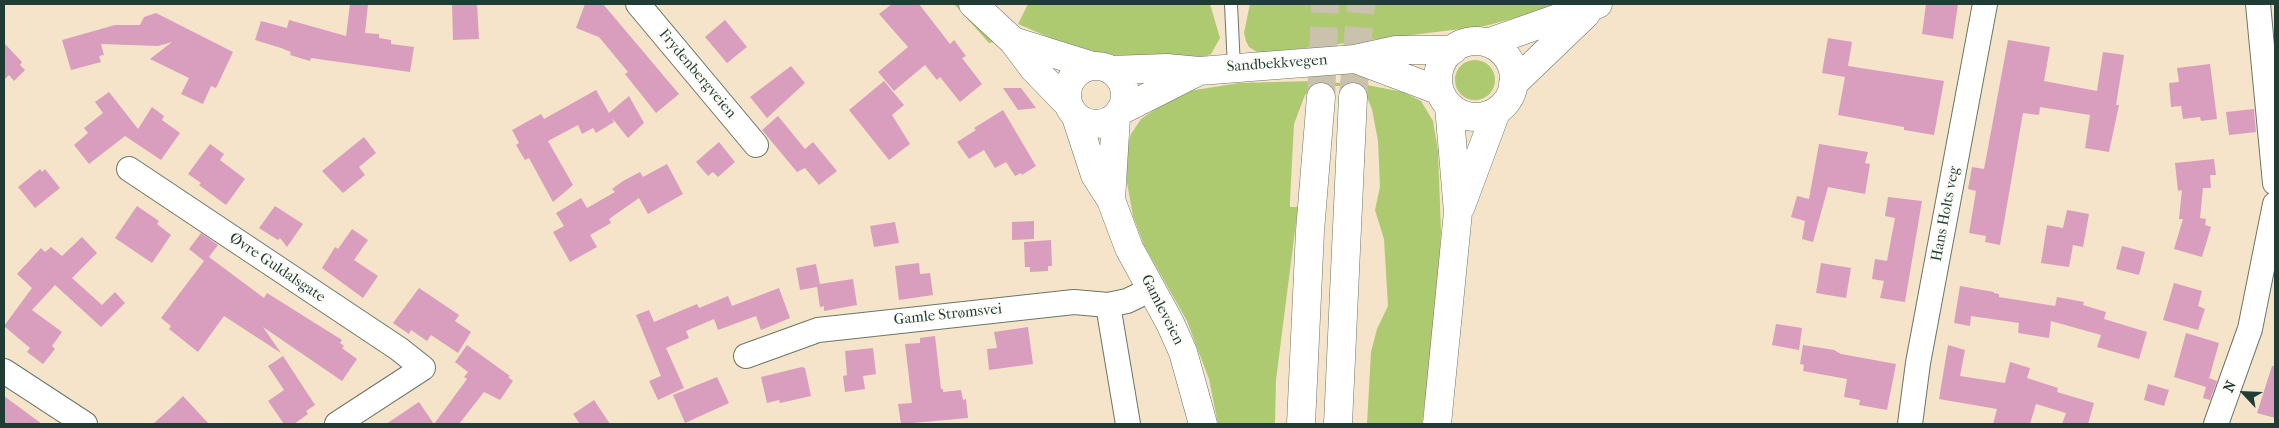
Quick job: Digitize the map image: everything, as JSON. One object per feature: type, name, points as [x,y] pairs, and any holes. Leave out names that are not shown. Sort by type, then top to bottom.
[{"type":"main road","points":[[974,4],[1013,41],[1034,69],[1072,110],[1092,124],[1108,122],[1118,114],[1124,102],[1123,84],[1102,68],[1013,41]]},
{"type":"main road","points":[[1438,424],[1458,212],[1444,99],[1438,80],[1439,68],[1453,50],[1469,42],[1487,43],[1596,5]]},
{"type":"main road","points":[[1514,84],[1596,5]]},
{"type":"main road","points":[[1458,212],[1496,112],[1511,95],[1514,84],[1510,63],[1497,48],[1487,43]]},
{"type":"main road","name":"Sandbekkvegen","points":[[1102,68],[1167,68],[1199,71],[1355,59],[1396,50],[1453,50]]},
{"type":"main road","name":"Sandbekkvegen","points":[[1355,59],[1444,99]]},
{"type":"main road","points":[[1072,110],[1066,94],[1071,78],[1085,68],[1102,68]]},
{"type":"main road","name":"Sandbekkvegen","points":[[1118,114],[1199,71]]},
{"type":"main road","points":[[1301,424],[1310,231],[1321,97]]},
{"type":"main road","points":[[1338,424],[1353,97]]},
{"type":"main road","points":[[1444,99],[1459,114],[1472,117],[1496,112]]},
{"type":"main road","name":"Gamleveien","points":[[1072,110],[1095,175],[1111,200],[1122,232],[1183,352],[1204,424]]},
{"type":"main road","name":"Gamleveien","points":[[1111,200],[1118,114]]},
{"type":"street","name":"Frydenbergveien","points":[[638,4],[756,145]]},
{"type":"street","name":"Hans Holts veg","points":[[1910,424],[1918,363],[1985,4]]},
{"type":"street","points":[[2258,4],[2275,183]]},
{"type":"street","name":"Øvre Guldalsgate","points":[[129,169],[399,349],[423,368],[336,424]]},
{"type":"street","points":[[2216,424],[2250,329],[2275,204]]},
{"type":"street","name":"Gamle Strømsvei","points":[[746,356],[818,330],[1074,302],[1108,305],[1127,302],[1152,289]]},
{"type":"street","points":[[1108,305],[1128,424]]},
{"type":"street","points":[[4,371],[85,424]]},
{"type":"lane","points":[[1231,4],[1234,68]]},
{"type":"green space","points":[[954,4],[961,4],[994,42],[989,43]]},
{"type":"green space","points":[[1028,4],[1210,4],[1220,38],[1211,54],[1203,57],[1129,57],[1101,53],[1060,42],[1018,24]]},
{"type":"green space","points":[[1250,4],[1559,4],[1552,8],[1485,26],[1265,53],[1257,52],[1249,47],[1246,41],[1244,33]]},
{"type":"green space","points":[[1475,60],[1489,66],[1495,80],[1489,94],[1475,100],[1461,94],[1455,80],[1461,66]]},
{"type":"green space","points":[[1312,81],[1367,85],[1403,92],[1421,101],[1433,121],[1438,151],[1441,232],[1437,307],[1422,424],[1367,424],[1371,352],[1377,329],[1388,306],[1384,239],[1375,210],[1380,187],[1378,141],[1372,109],[1366,95],[1361,90],[1348,86],[1317,86],[1305,95],[1294,124],[1290,207],[1298,207],[1276,380],[1275,424],[1218,424],[1209,379],[1187,321],[1144,245],[1133,216],[1127,183],[1126,151],[1131,134],[1141,119],[1163,104],[1189,91],[1239,83]]},
{"type":"building","points":[[350,4],[368,4],[365,33],[379,34],[379,38],[391,40],[391,44],[414,47],[410,72],[311,58],[310,61],[290,55],[291,52],[281,48],[255,40],[261,21],[287,28],[289,20],[346,36]]},
{"type":"building","points":[[452,4],[477,4],[479,39],[453,40]]},
{"type":"building","points":[[585,4],[603,4],[679,94],[656,113],[625,74],[628,72],[599,37],[576,28]]},
{"type":"building","points":[[892,4],[919,4],[950,44],[954,40],[966,56],[962,58],[982,84],[960,102],[940,77],[937,80],[925,65],[894,91],[878,72],[908,47],[879,14]]},
{"type":"building","points":[[1926,4],[1958,4],[1953,39],[1922,34]]},
{"type":"building","points":[[156,13],[233,52],[216,88],[211,86],[203,104],[181,94],[189,78],[150,59],[172,42],[158,46],[101,44],[104,55],[99,56],[101,62],[71,70],[62,40],[115,25],[140,25],[144,17]]},
{"type":"building","points":[[725,20],[747,47],[727,63],[705,37]]},
{"type":"building","points":[[1828,38],[1852,42],[1848,66],[1944,81],[1934,135],[1904,130],[1904,127],[1838,115],[1845,77],[1822,73]]},
{"type":"building","points":[[2008,40],[2050,47],[2044,81],[2097,91],[2103,52],[2124,55],[2116,105],[2119,105],[2109,152],[2085,148],[2090,115],[2040,107],[2039,115],[2023,113],[2000,245],[1985,242],[1986,236],[1969,233],[1976,191],[1968,189],[1972,167],[1984,169]]},
{"type":"building","points":[[4,43],[22,62],[20,65],[25,70],[14,81],[9,75],[4,80]]},
{"type":"building","points":[[2210,64],[2217,119],[2201,121],[2200,117],[2183,119],[2181,106],[2171,107],[2169,83],[2179,82],[2177,68]]},
{"type":"building","points":[[791,66],[805,83],[767,118],[750,97]]},
{"type":"building","points":[[884,81],[904,105],[892,115],[910,144],[889,160],[849,110]]},
{"type":"building","points":[[1003,88],[1021,88],[1036,108],[1018,110]]},
{"type":"building","points":[[596,90],[609,113],[629,96],[644,123],[628,138],[612,118],[614,122],[596,133],[593,128],[582,134],[578,125],[548,141],[573,185],[553,202],[529,158],[525,160],[516,145],[519,143],[512,130],[541,114],[544,119]]},
{"type":"building","points":[[109,92],[138,129],[152,107],[164,116],[162,120],[180,133],[161,160],[125,136],[89,164],[74,145],[88,133],[84,128],[103,113],[95,102]]},
{"type":"building","points":[[2254,109],[2256,132],[2229,135],[2226,112]]},
{"type":"building","points":[[1003,110],[1036,166],[1022,175],[1021,173],[1015,176],[1006,162],[995,168],[984,150],[969,159],[957,142],[976,130],[974,128]]},
{"type":"building","points":[[778,116],[805,149],[813,142],[837,171],[819,185],[805,168],[797,172],[762,130]]},
{"type":"building","points":[[364,137],[376,153],[359,167],[365,175],[343,193],[322,171]]},
{"type":"building","points":[[719,142],[735,162],[718,177],[713,172],[708,176],[696,162]]},
{"type":"building","points":[[210,144],[224,154],[220,160],[245,179],[226,205],[199,185],[201,183],[188,174]]},
{"type":"building","points":[[1819,144],[1868,152],[1865,163],[1870,164],[1865,194],[1828,187],[1813,242],[1802,239],[1805,221],[1791,217],[1797,196],[1809,199]]},
{"type":"building","points":[[2214,159],[2216,175],[2210,175],[2211,188],[2203,188],[2200,218],[2206,219],[2205,225],[2211,227],[2202,257],[2174,249],[2183,219],[2179,219],[2182,190],[2178,191],[2175,163]]},
{"type":"building","points":[[667,164],[683,194],[648,214],[639,198],[609,219],[611,223],[590,235],[597,247],[570,262],[553,232],[564,226],[556,213],[581,198],[587,208],[615,192],[612,189],[623,181],[640,172],[643,177]]},
{"type":"building","points":[[40,169],[42,172],[45,169],[60,188],[35,208],[18,187]]},
{"type":"building","points":[[1888,197],[1922,201],[1905,302],[1880,298],[1884,281],[1872,279],[1875,259],[1887,261],[1895,218],[1885,216]]},
{"type":"building","points":[[137,206],[159,221],[157,224],[171,235],[152,263],[115,238]]},
{"type":"building","points":[[275,206],[303,224],[287,247],[280,238],[278,240],[259,228]]},
{"type":"building","points":[[2067,210],[2089,214],[2083,247],[2073,245],[2069,267],[2041,263],[2047,225],[2063,228]]},
{"type":"building","points":[[1034,221],[1034,239],[1012,240],[1012,222]]},
{"type":"building","points":[[895,222],[899,243],[874,247],[870,226]]},
{"type":"building","points":[[352,229],[368,240],[354,260],[378,276],[363,298],[322,268],[335,247],[338,249]]},
{"type":"building","points":[[201,233],[218,245],[209,257],[264,298],[267,293],[342,340],[340,343],[344,346],[342,348],[357,359],[342,381],[263,327],[281,353],[224,316],[198,352],[169,329],[171,326],[161,318],[204,261],[189,249]]},
{"type":"building","points":[[82,237],[97,253],[72,278],[102,305],[115,292],[125,303],[101,327],[55,285],[32,310],[62,332],[52,346],[55,349],[43,364],[27,352],[30,348],[4,326],[32,288],[17,274],[41,248],[45,252],[51,247],[62,256]]},
{"type":"building","points":[[1051,240],[1052,266],[1048,266],[1048,271],[1030,272],[1030,267],[1025,267],[1024,242]]},
{"type":"building","points":[[2122,246],[2145,252],[2139,275],[2116,269]]},
{"type":"building","points":[[919,263],[920,274],[930,273],[933,295],[899,300],[895,266]]},
{"type":"building","points":[[1821,263],[1851,268],[1846,298],[1816,293]]},
{"type":"building","points":[[816,264],[820,284],[853,279],[857,305],[824,311],[824,306],[820,307],[817,287],[800,290],[796,268]]},
{"type":"building","points":[[2174,283],[2202,291],[2198,306],[2205,309],[2198,330],[2163,320]]},
{"type":"building","points":[[1960,286],[1994,292],[1999,294],[1999,297],[2055,306],[2057,297],[2084,302],[2083,305],[2106,312],[2104,319],[2147,332],[2139,359],[2097,347],[2101,335],[2051,321],[2049,338],[2018,333],[2019,323],[1971,316],[1970,326],[1954,323]]},
{"type":"building","points":[[419,288],[459,315],[455,321],[471,332],[458,353],[431,335],[427,341],[411,330],[409,334],[393,323]]},
{"type":"building","points":[[779,288],[790,318],[761,330],[756,316],[718,330],[714,319],[686,331],[689,338],[666,348],[684,388],[658,400],[649,381],[661,376],[636,315],[649,310],[654,322],[697,304],[699,308],[728,296],[732,306]]},
{"type":"building","points":[[1776,324],[1802,328],[1799,350],[1772,345]]},
{"type":"building","points":[[1028,327],[1033,364],[989,370],[987,349],[997,348],[994,332]]},
{"type":"building","points":[[2186,333],[2219,343],[2209,378],[2217,381],[2210,400],[2203,398],[2206,387],[2174,377]]},
{"type":"building","points":[[935,336],[941,389],[943,389],[943,392],[961,390],[963,400],[966,399],[968,418],[901,424],[898,404],[912,403],[905,344],[920,343],[920,338]]},
{"type":"building","points":[[467,345],[510,376],[508,377],[513,381],[500,400],[484,392],[459,424],[434,424],[467,379],[464,377],[468,372],[455,362]]},
{"type":"building","points":[[1803,345],[1896,364],[1887,410],[1859,405],[1860,400],[1844,397],[1847,379],[1803,371],[1804,365],[1800,364]]},
{"type":"building","points":[[1948,345],[1965,350],[1960,376],[2005,383],[2010,362],[2030,368],[2027,378],[2058,388],[2057,392],[2094,403],[2088,424],[2062,424],[2066,413],[2036,404],[2030,424],[1993,424],[1997,409],[1939,399]]},
{"type":"building","points":[[873,348],[876,374],[863,376],[865,389],[845,392],[843,376],[847,375],[845,351]]},
{"type":"building","points":[[283,356],[315,405],[306,411],[308,414],[294,424],[284,424],[268,401],[284,390],[268,366]]},
{"type":"building","points":[[2272,366],[2275,366],[2275,418],[2257,413]]},
{"type":"building","points":[[802,367],[805,368],[811,396],[780,403],[779,400],[767,403],[761,377]]},
{"type":"building","points":[[717,377],[729,403],[685,423],[673,395]]},
{"type":"building","points":[[2148,384],[2169,390],[2164,406],[2144,400]]},
{"type":"building","points":[[4,396],[42,424],[4,424]]},
{"type":"building","points":[[183,396],[209,424],[153,424],[173,406]]},
{"type":"building","points":[[594,400],[610,424],[580,424],[573,414]]},
{"type":"building","points":[[419,402],[434,424],[386,424]]},
{"type":"tunnel","points":[[1321,97],[1325,4]]},
{"type":"tunnel","points":[[1353,97],[1361,4]]}]
